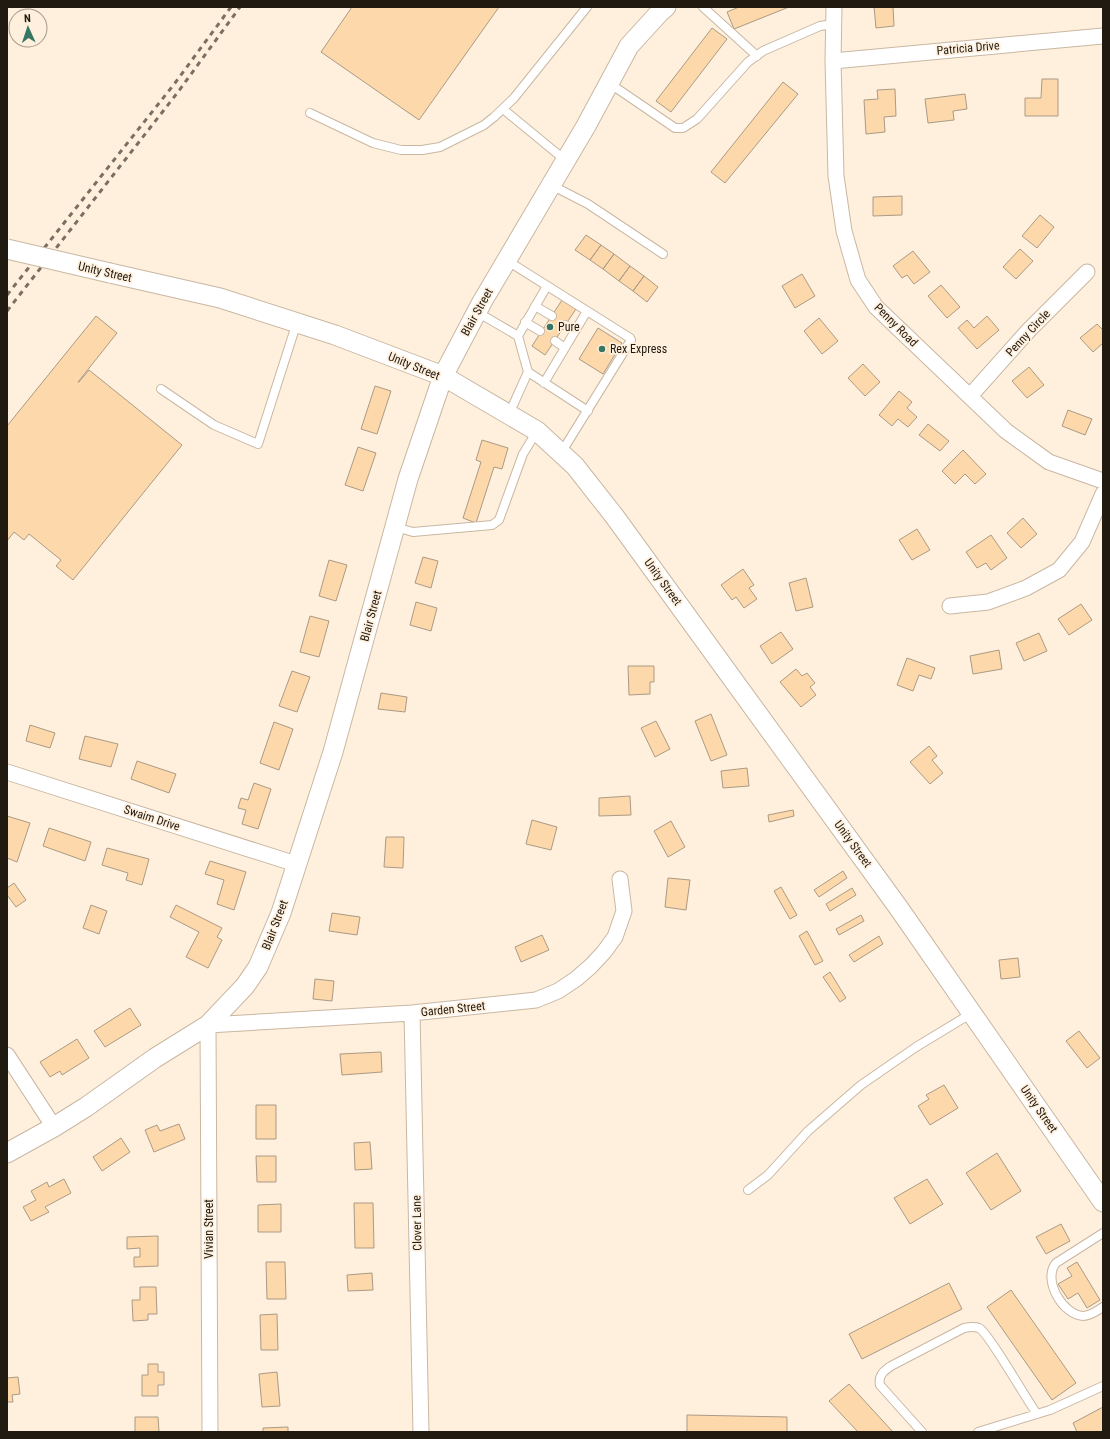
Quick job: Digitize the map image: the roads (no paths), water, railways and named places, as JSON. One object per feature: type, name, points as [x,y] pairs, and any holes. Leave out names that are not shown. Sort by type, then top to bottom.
[{"type":"street","name":"Blair Street","points":[[7,1152],[54,1127],[86,1107],[155,1058],[208,1025],[245,986],[258,967],[281,913],[333,752],[408,479],[443,376],[506,260],[566,160],[629,46],[666,7]]},
{"type":"street","name":"Penny Road","points":[[834,7],[833,61],[836,176],[844,230],[858,280],[876,307],[1006,431],[1049,462],[1103,480]]},
{"type":"street","name":"Patricia Drive","points":[[833,61],[1103,36]]},
{"type":"street","name":"Unity Street","points":[[7,249],[220,298],[335,335],[443,376],[537,431],[575,466],[615,517],[894,901],[1103,1202]]},
{"type":"street","name":"Penny Circle","points":[[970,396],[1029,330],[1087,272]]},
{"type":"street","points":[[950,606],[988,602],[1026,588],[1059,570],[1082,542],[1103,494]]},
{"type":"street","name":"Swaim Drive","points":[[7,772],[296,864]]},
{"type":"street","name":"Garden Street","points":[[208,1025],[412,1013],[536,1000],[558,991],[576,979],[591,966],[615,937],[624,911],[620,878]]},
{"type":"street","name":"Clover Lane","points":[[412,1013],[421,1432]]},
{"type":"street","name":"Vivian Street","points":[[208,1025],[210,1432]]},
{"type":"street","points":[[7,1055],[54,1127]]},
{"type":"lane","points":[[310,113],[373,143],[401,150],[422,150],[440,146],[484,125],[503,109],[514,98],[587,7]]},
{"type":"lane","points":[[703,7],[757,56]]},
{"type":"lane","points":[[609,83],[675,128],[683,128],[697,119],[748,62],[763,52],[820,26],[834,24]]},
{"type":"lane","points":[[503,109],[566,160]]},
{"type":"lane","points":[[551,185],[588,204],[663,254]]},
{"type":"lane","points":[[506,260],[631,340],[561,453]]},
{"type":"lane","points":[[509,415],[528,372],[518,336],[547,286]]},
{"type":"lane","points":[[535,306],[552,316]]},
{"type":"lane","points":[[544,383],[587,311]]},
{"type":"lane","points":[[477,312],[518,336]]},
{"type":"lane","points":[[161,389],[214,424],[258,444],[297,322]]},
{"type":"lane","points":[[525,322],[540,331]]},
{"type":"lane","points":[[565,325],[576,331]]},
{"type":"lane","points":[[555,341],[565,348]]},
{"type":"lane","points":[[528,372],[588,411]]},
{"type":"lane","points":[[395,527],[413,532],[496,524],[499,520],[523,454],[537,431]]},
{"type":"lane","points":[[748,1190],[768,1175],[808,1131],[861,1085],[916,1047],[972,1013]]},
{"type":"lane","points":[[1103,1233],[1056,1263],[1052,1268],[1051,1282],[1058,1298],[1073,1312],[1083,1316],[1090,1315],[1103,1308]]},
{"type":"lane","points":[[922,1432],[880,1385],[879,1380],[883,1372],[891,1366],[964,1328],[972,1326],[981,1328],[1037,1414]]},
{"type":"lane","points":[[978,1432],[1050,1410],[1103,1386]]},
{"type":"railway","points":[[7,295],[175,83],[231,7]]},
{"type":"railway","points":[[7,311],[178,92],[240,7]]},
{"type":"place","name":"Pure","points":[[550,327]]},
{"type":"place","name":"Rex Express","points":[[602,349]]}]
